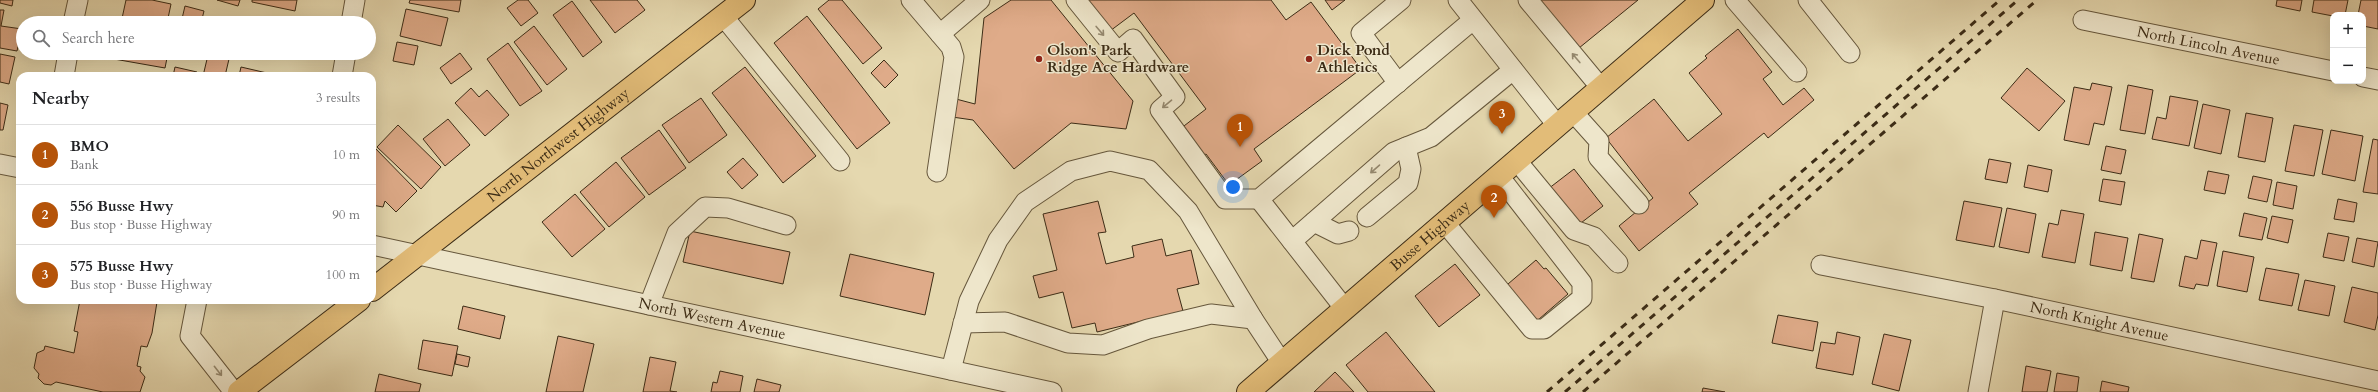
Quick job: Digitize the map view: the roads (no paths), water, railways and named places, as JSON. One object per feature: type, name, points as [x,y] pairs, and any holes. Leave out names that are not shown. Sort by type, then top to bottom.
[{"type":"main road","name":"North Northwest Highway","points":[[376,287],[744,0]]},
{"type":"main road","name":"Busse Highway","points":[[1248,392],[1703,0]]},
{"type":"main road","points":[[239,392],[354,304]]},
{"type":"street","points":[[75,16],[78,0]]},
{"type":"street","points":[[352,16],[355,0]]},
{"type":"street","points":[[911,0],[951,47],[954,56],[937,172]]},
{"type":"street","points":[[940,34],[980,0]]},
{"type":"street","points":[[1076,0],[1118,52],[1133,39],[1175,97],[1160,110],[1225,199],[1259,199],[1474,20]]},
{"type":"street","points":[[1398,83],[1361,33],[1401,0]]},
{"type":"street","points":[[1458,0],[1513,70],[1565,119],[1599,141],[1598,157],[1639,204]]},
{"type":"street","points":[[1528,0],[1601,88]]},
{"type":"street","points":[[1735,0],[1797,72]]},
{"type":"street","points":[[1808,0],[1850,53]]},
{"type":"street","points":[[723,16],[840,161]]},
{"type":"street","name":"North Lincoln Avenue","points":[[2083,20],[2330,70]]},
{"type":"street","points":[[65,72],[67,60]]},
{"type":"street","points":[[343,72],[345,60]]},
{"type":"street","points":[[1292,241],[1394,152],[1430,137],[1513,70]]},
{"type":"street","points":[[2366,78],[2378,80]]},
{"type":"street","points":[[1367,217],[1408,183],[1411,169],[1406,147]]},
{"type":"street","points":[[951,370],[969,301],[998,240],[1025,202],[1071,172],[1110,161],[1149,170],[1188,211],[1252,319],[1282,363]]},
{"type":"street","points":[[1516,161],[1574,230],[1594,237],[1618,263]]},
{"type":"street","points":[[0,164],[16,167]]},
{"type":"street","points":[[1445,223],[1532,329],[1544,329],[1582,298],[1582,283],[1499,176]]},
{"type":"street","points":[[1259,199],[1345,308]]},
{"type":"street","points":[[649,305],[677,233],[704,207],[728,208],[786,225]]},
{"type":"street","points":[[1314,222],[1338,234],[1349,231]]},
{"type":"street","name":"North Western Avenue","points":[[376,246],[1048,392]]},
{"type":"street","name":"North Knight Avenue","points":[[1821,265],[1995,299],[2378,381]]},
{"type":"street","points":[[1978,392],[1995,299]]},
{"type":"street","points":[[196,304],[190,336],[234,392]]},
{"type":"street","points":[[963,323],[1005,322],[1068,343],[1103,345],[1148,329],[1211,314],[1252,319]]},
{"type":"railway","points":[[1547,392],[2000,0]]},
{"type":"railway","points":[[1565,392],[2018,0]]},
{"type":"railway","points":[[1583,392],[2037,0]]},
{"type":"place","name":"Olson's Park Ridge Ace Hardware","points":[[1039,59]]},
{"type":"place","name":"Dick Pond Athletics","points":[[1309,59]]},
{"type":"place","name":"575 Busse Hwy","points":[[1502,134]]},
{"type":"place","name":"BMO","points":[[1240,147]]},
{"type":"place","name":"556 Busse Hwy","points":[[1494,218]]}]
